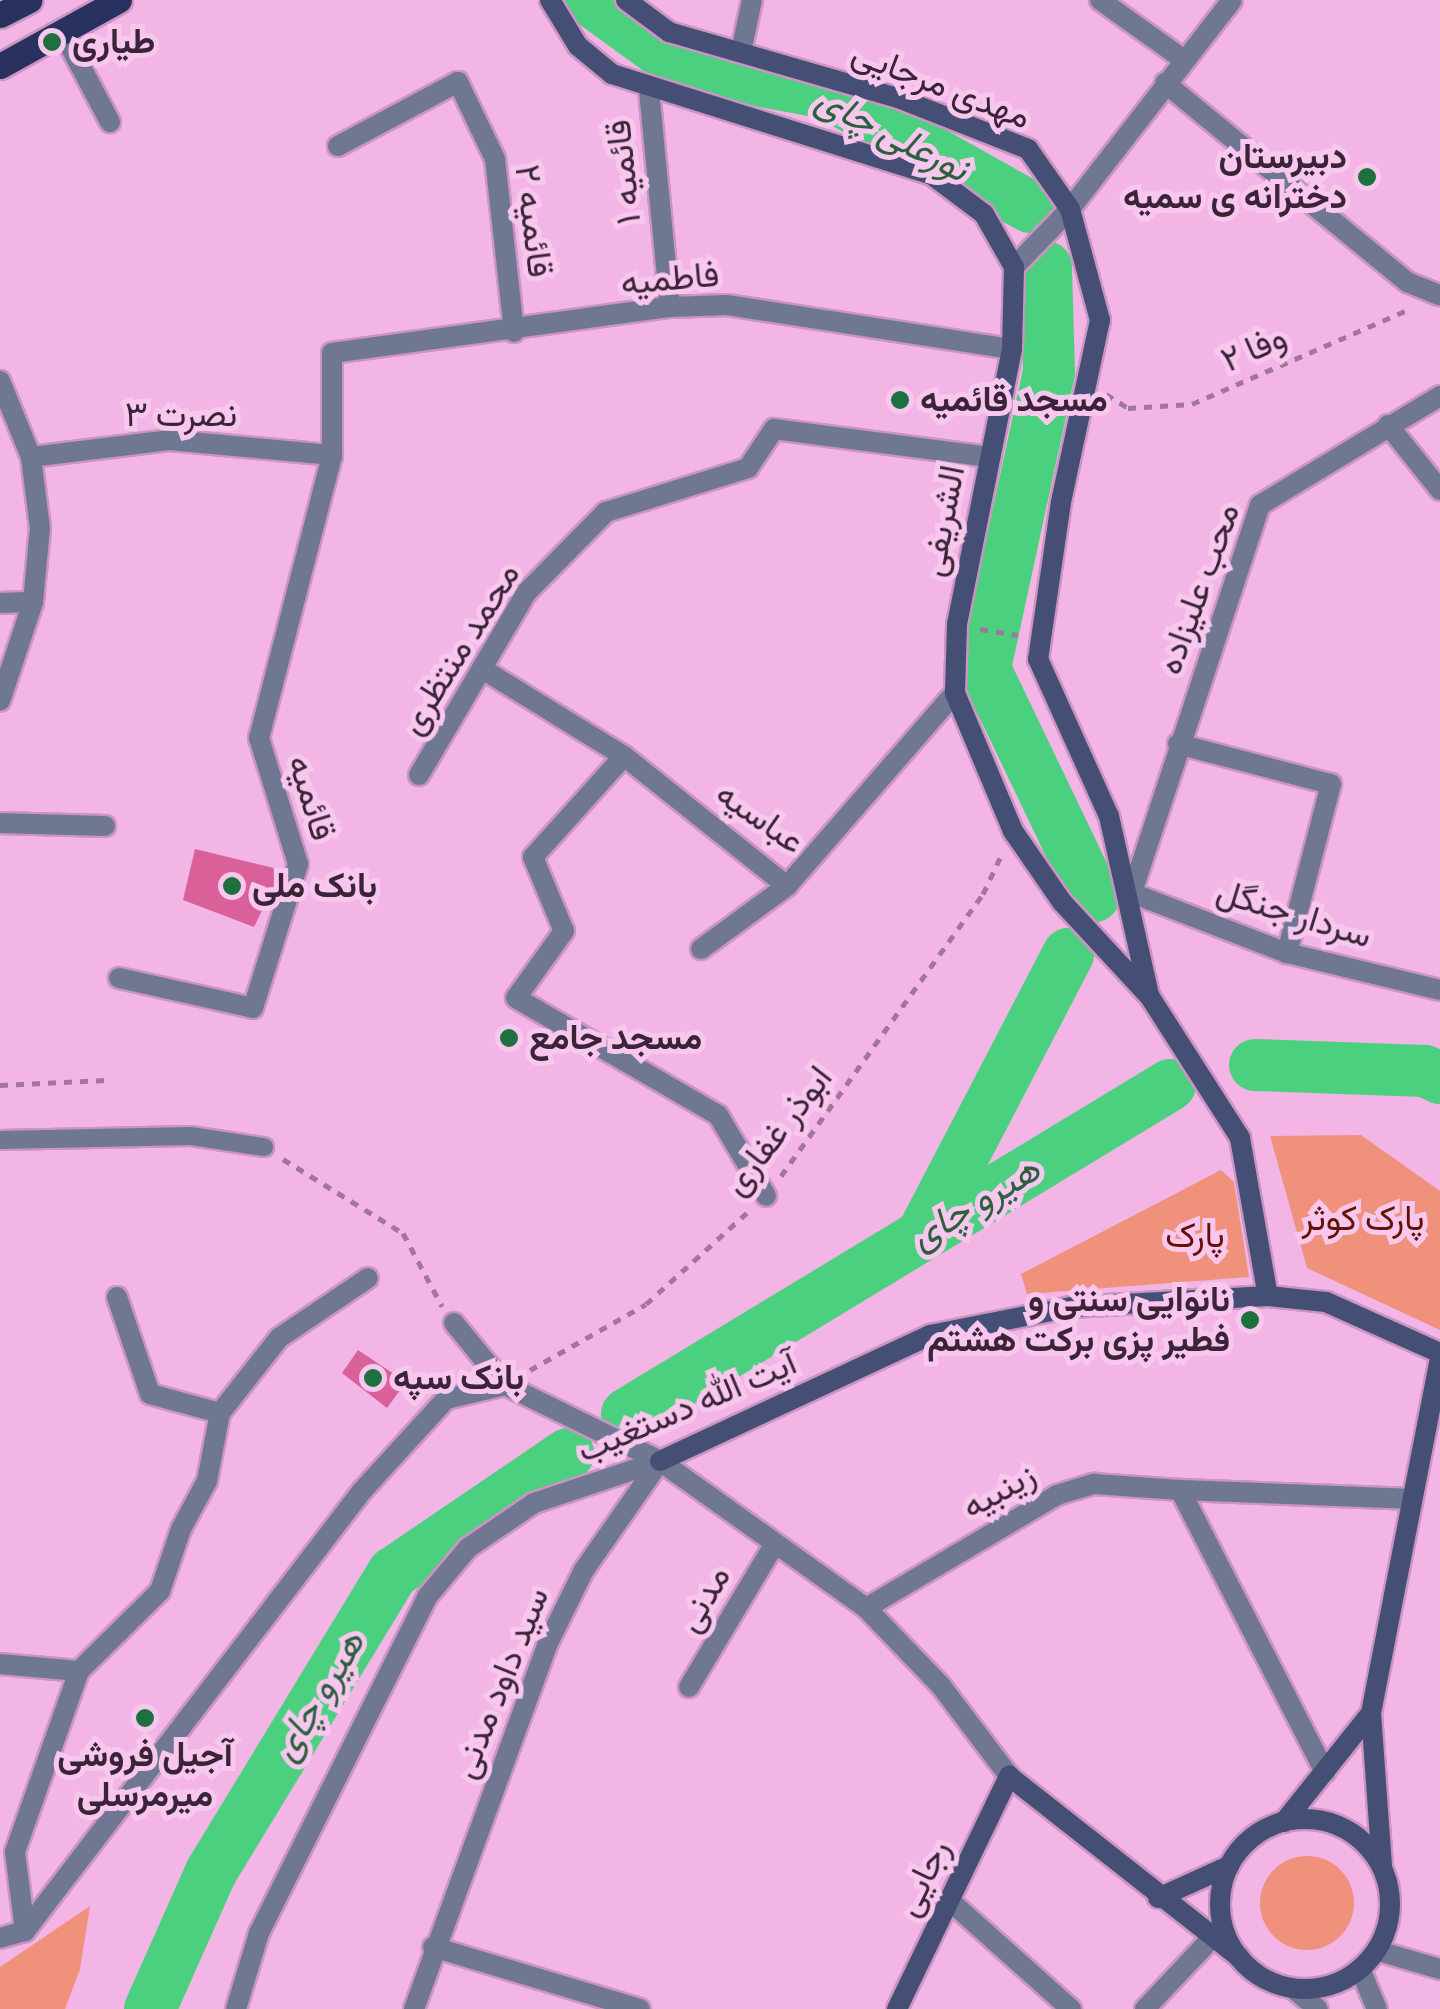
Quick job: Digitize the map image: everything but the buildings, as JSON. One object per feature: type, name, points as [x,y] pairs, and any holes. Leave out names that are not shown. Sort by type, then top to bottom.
[{"type":"main road","points":[[0,66],[119,0]]},
{"type":"main road","points":[[550,0],[578,46],[612,74],[649,90],[932,175],[984,214],[1014,268]]},
{"type":"main road","name":"مهدی مرجایی","points":[[626,0],[668,32],[898,98],[1028,149],[1070,209],[1100,320],[1038,660],[1110,816],[1132,893],[1150,998]]},
{"type":"main road","name":"الشریفی","points":[[1014,268],[1012,349],[957,624],[955,693],[1013,831],[1062,902],[1150,998]]},
{"type":"main road","points":[[1150,998],[1240,1138],[1268,1296]]},
{"type":"main road","name":"آیت الله دستغیب","points":[[660,1462],[930,1335],[1072,1306],[1268,1296],[1326,1302],[1440,1355]]},
{"type":"main road","points":[[1009,1776],[1254,1972],[1294,1989],[1340,1982],[1360,1969],[1378,1951],[1388,1921],[1371,1713],[1440,1355]]},
{"type":"main road","points":[[1284,1822],[1371,1713]]},
{"type":"main road","name":"رجایی","points":[[897,2009],[1009,1776]]},
{"type":"main road","points":[[1158,1898],[1229,1866],[1252,1838],[1284,1822],[1312,1819],[1341,1826],[1382,1866]]},
{"type":"main road","points":[[1229,1866],[1221,1913],[1239,1958]]},
{"type":"street","points":[[740,52],[752,0]]},
{"type":"street","points":[[1100,0],[1184,60]]},
{"type":"street","points":[[1014,268],[1070,209],[1232,0]]},
{"type":"street","points":[[62,31],[110,122]]},
{"type":"street","name":"قائمیه ۲","points":[[338,146],[458,82],[495,159],[514,332]]},
{"type":"street","points":[[1165,83],[1431,299]]},
{"type":"street","name":"قائمیه ۱","points":[[649,90],[670,307]]},
{"type":"street","name":"فاطمیه","points":[[332,353],[514,332],[670,307],[727,305],[830,317],[1012,349]]},
{"type":"street","name":"قائمیه","points":[[119,978],[253,1008],[298,864],[259,738],[332,455],[332,353]]},
{"type":"street","points":[[0,381],[30,457],[40,528],[33,602],[0,701]]},
{"type":"street","name":"محب علیزاده","points":[[1132,893],[1260,505],[1440,396]]},
{"type":"street","points":[[1388,424],[1440,490]]},
{"type":"street","name":"محمد منتظری","points":[[419,775],[527,592],[606,512],[748,468],[774,429],[989,457]]},
{"type":"street","name":"نصرت ۳","points":[[30,457],[169,440],[332,455]]},
{"type":"street","points":[[0,603],[33,602]]},
{"type":"street","name":"عباسیه","points":[[484,670],[624,756],[788,886],[955,693]]},
{"type":"street","points":[[1178,744],[1331,784],[1287,953]]},
{"type":"street","points":[[624,756],[533,857],[564,931],[516,998],[718,1115],[766,1196]]},
{"type":"street","points":[[0,823],[106,826]]},
{"type":"street","points":[[701,948],[788,886]]},
{"type":"street","name":"سردار جنگل","points":[[1132,893],[1287,953],[1440,990]]},
{"type":"street","points":[[25,1931],[15,1852],[79,1671],[160,1591],[181,1529],[208,1481],[220,1413],[279,1338],[368,1278]]},
{"type":"street","points":[[117,1298],[150,1394],[220,1413]]},
{"type":"street","points":[[454,1323],[505,1385],[624,1448],[660,1462],[866,1608],[941,1686],[1009,1776]]},
{"type":"street","points":[[0,1938],[25,1931],[362,1491],[446,1399],[505,1385]]},
{"type":"street","name":"سید داود مدنی","points":[[414,2009],[433,1947],[549,1641],[584,1570],[660,1462]]},
{"type":"street","name":"آیت الله دستغیب","points":[[236,2009],[260,1933],[428,1597],[468,1548],[534,1503],[660,1462]]},
{"type":"street","name":"زینبیه","points":[[866,1608],[1057,1494],[1094,1484],[1410,1499]]},
{"type":"street","points":[[1180,1490],[1325,1772]]},
{"type":"street","name":"مدنی","points":[[688,1687],[774,1545]]},
{"type":"street","points":[[0,1664],[79,1671]]},
{"type":"street","points":[[949,1900],[1072,2009]]},
{"type":"street","points":[[1144,2009],[1212,1938]]},
{"type":"street","points":[[433,1947],[640,2009]]},
{"type":"street","points":[[1378,1951],[1440,1968]]},
{"type":"street","points":[[1360,1969],[1377,2009]]},
{"type":"street","points":[[1294,1989],[1318,2009]]},
{"type":"lane","points":[[0,1140],[190,1136],[264,1147]]},
{"type":"path","name":"وفا ۲","points":[[1087,382],[1128,408],[1192,404],[1431,299]]},
{"type":"path","points":[[957,624],[1041,639]]},
{"type":"path","name":"ابوذر غفاری","points":[[505,1385],[646,1304],[766,1196],[984,894],[1013,831]]},
{"type":"path","points":[[0,1086],[106,1080]]},
{"type":"path","points":[[264,1147],[403,1233],[454,1323]]},
{"type":"green space","name":"پارک کوثر","points":[[1361,1135],[1440,1191],[1440,1330],[1307,1268],[1270,1136]]},
{"type":"green space","name":"پارک","points":[[1221,1170],[1234,1182],[1249,1277],[1027,1294],[1021,1274]]},
{"type":"green space","points":[[1307,1856],[1325,1860],[1340,1870],[1350,1885],[1354,1903],[1350,1921],[1340,1936],[1325,1946],[1307,1950],[1289,1946],[1274,1936],[1264,1921],[1260,1903],[1264,1885],[1274,1870],[1289,1860]]},
{"type":"green space","points":[[90,1906],[80,1969],[65,2009],[0,2009],[0,1967]]},
{"type":"waterway","name":"نورعلی چای","points":[[590,0],[681,66],[827,93],[1030,207]]},
{"type":"waterway","points":[[1046,267],[1049,372],[985,669],[1094,896]]},
{"type":"waterway","points":[[922,1235],[1068,954]]},
{"type":"waterway","name":"هیرو چای","points":[[1255,1065],[1425,1071],[1440,1078]]},
{"type":"waterway","name":"هیرو چای","points":[[627,1414],[1170,1085]]},
{"type":"waterway","name":"هیرو چای","points":[[150,2009],[211,1872],[393,1573],[568,1454]]},
{"type":"place","name":"طیاری","points":[[52,42]]},
{"type":"place","name":"دبیرستان دخترانه ی سمیه","points":[[1367,177]]},
{"type":"place","name":"مسجد قائمیه","points":[[900,400]]},
{"type":"place","name":"بانک ملی","points":[[232,886]]},
{"type":"place","name":"مسجد جامع","points":[[509,1038]]},
{"type":"place","name":"نانوایی سنتی و فطیر پزی برکت هشتم","points":[[1250,1320]]},
{"type":"place","name":"بانک سپه","points":[[373,1378]]},
{"type":"place","name":"آجیل فروشی میرمرسلی","points":[[145,1718]]}]
